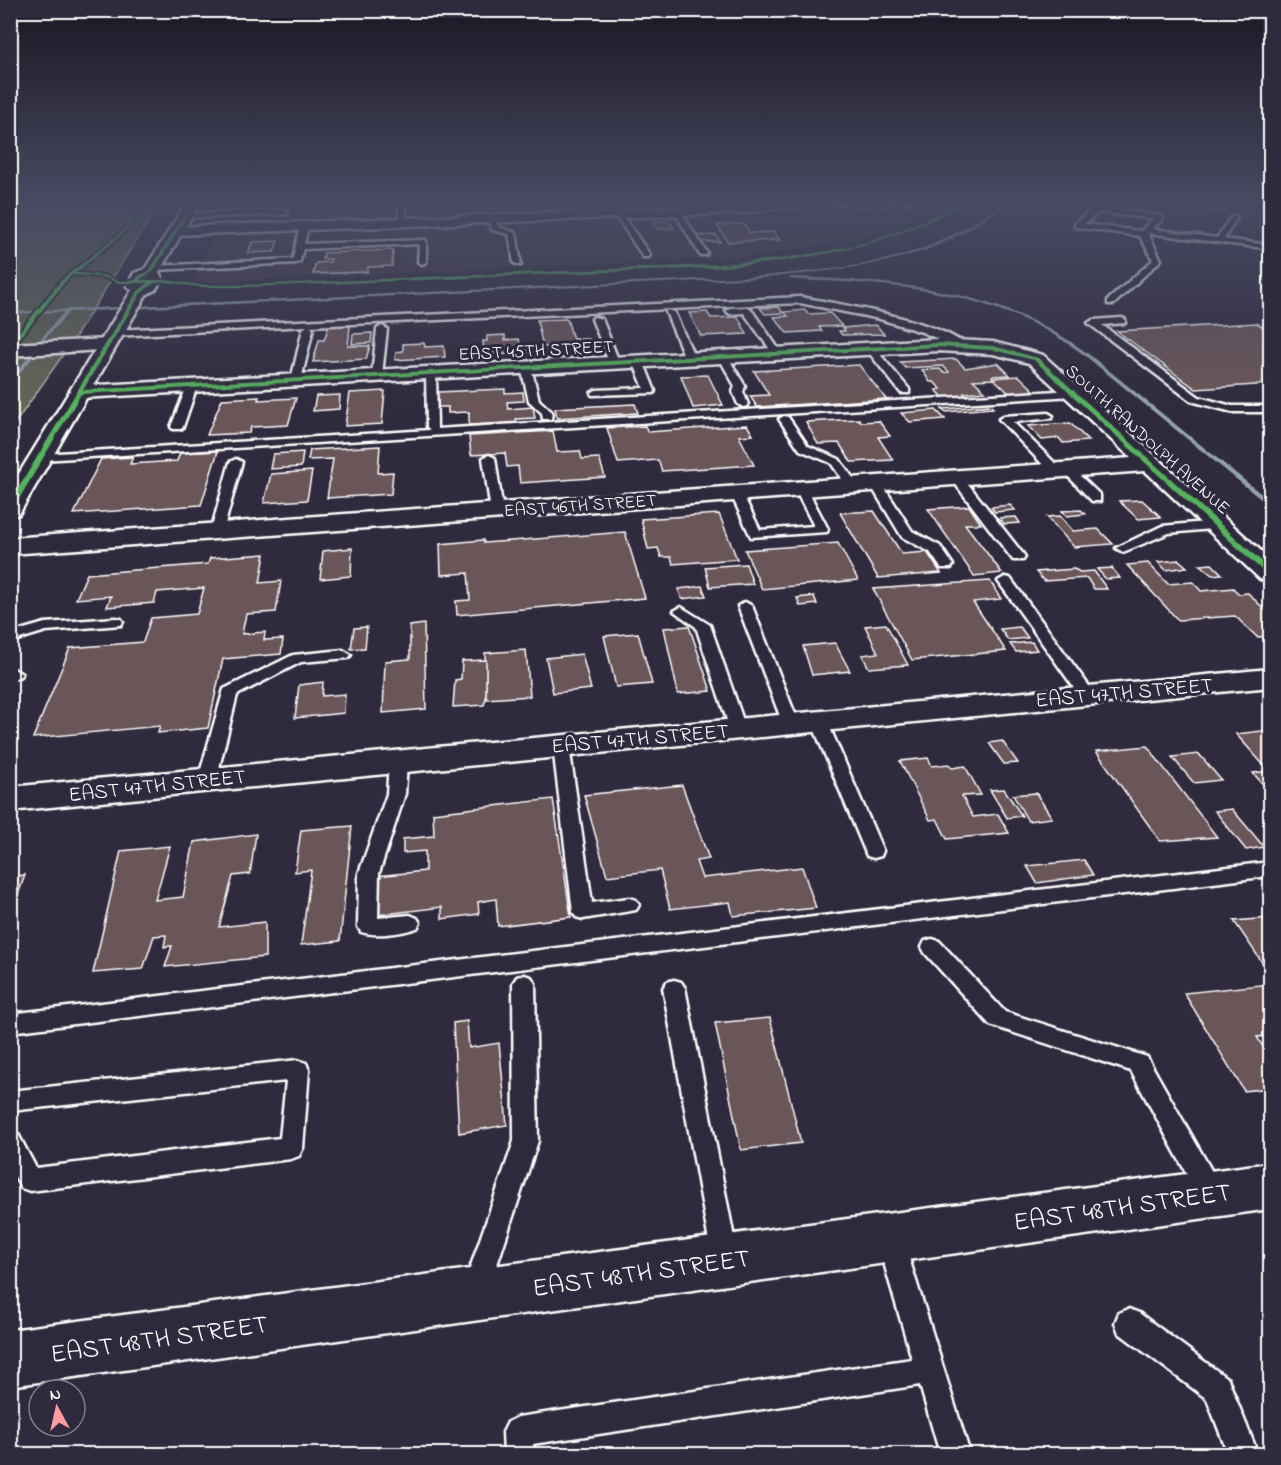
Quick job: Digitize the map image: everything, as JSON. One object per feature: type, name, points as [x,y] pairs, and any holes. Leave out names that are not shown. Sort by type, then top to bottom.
[{"type":"street","points":[[10,509],[139,292],[150,285],[154,278],[152,270]]},
{"type":"street","points":[[10,350],[113,335]]},
{"type":"street","name":"EAST 45TH STREET","points":[[81,392],[870,348],[938,345],[993,348]]},
{"type":"street","name":"SOUTH RANDOLPH AVENUE","points":[[993,348],[1036,359],[1270,573]]},
{"type":"street","name":"EAST 46TH STREET","points":[[10,546],[1150,464]]},
{"type":"street","name":"EAST 47TH STREET","points":[[10,799],[1270,678]]},
{"type":"street","name":"EAST 48TH STREET","points":[[10,1358],[1270,1186]]},
{"type":"lane","points":[[152,270],[162,269]]},
{"type":"lane","points":[[1111,302],[1147,269]]},
{"type":"lane","points":[[113,335],[800,300],[906,323],[943,335],[962,346]]},
{"type":"lane","points":[[726,312],[747,310],[777,354]]},
{"type":"lane","points":[[670,312],[690,358]]},
{"type":"lane","points":[[597,319],[614,362]]},
{"type":"lane","points":[[1122,321],[1093,323],[1195,399],[1211,407],[1231,410],[1270,409]]},
{"type":"lane","points":[[376,375],[382,328]]},
{"type":"lane","points":[[296,380],[308,329]]},
{"type":"lane","points":[[870,348],[905,391]]},
{"type":"lane","points":[[723,356],[740,386],[738,392],[743,404]]},
{"type":"lane","points":[[596,393],[650,391],[638,361]]},
{"type":"lane","points":[[526,367],[534,401],[547,412],[547,417]]},
{"type":"lane","points":[[431,372],[433,427]]},
{"type":"lane","points":[[177,427],[192,386]]},
{"type":"lane","points":[[42,457],[1073,393]]},
{"type":"lane","points":[[1048,416],[1004,419],[1096,498]]},
{"type":"lane","points":[[784,418],[804,448],[835,461],[865,485],[907,534],[935,549],[946,565]]},
{"type":"lane","points":[[489,458],[497,511]]},
{"type":"lane","points":[[217,531],[236,462]]},
{"type":"lane","points":[[957,478],[1018,557]]},
{"type":"lane","points":[[737,494],[756,534],[822,529],[801,489]]},
{"type":"lane","points":[[1123,548],[1167,530],[1217,525]]},
{"type":"lane","points":[[1005,581],[1088,696]]},
{"type":"lane","points":[[745,606],[874,851]]},
{"type":"lane","points":[[681,611],[703,625],[738,729]]},
{"type":"lane","points":[[10,638],[45,627],[116,622]]},
{"type":"lane","points":[[207,780],[230,693],[298,658],[343,655]]},
{"type":"lane","points":[[561,746],[584,912],[629,905]]},
{"type":"lane","points":[[398,762],[396,794],[369,873],[368,927],[410,923]]},
{"type":"lane","points":[[10,1023],[1270,869]]},
{"type":"lane","points":[[932,947],[998,1019],[1138,1064],[1211,1194]]},
{"type":"lane","points":[[474,1295],[526,1141],[524,983]]},
{"type":"lane","points":[[674,988],[726,1260]]},
{"type":"lane","points":[[10,1101],[298,1070],[291,1148],[30,1180],[10,1142]]},
{"type":"lane","points":[[890,1238],[955,1455]]},
{"type":"lane","points":[[1129,1323],[1218,1389],[1244,1455]]},
{"type":"lane","points":[[519,1455],[518,1432],[929,1370]]},
{"type":"shaded area","points":[[198,269],[477,269],[192,283]]},
{"type":"green space","points":[[11,269],[118,269],[74,339],[11,429]]},
{"type":"building","points":[[314,269],[368,269],[367,272],[313,274]]},
{"type":"building","points":[[779,307],[783,313],[765,314],[760,308]]},
{"type":"building","points":[[805,310],[808,314],[830,313],[842,326],[819,327],[822,331],[787,333],[774,317],[788,316],[784,312]]},
{"type":"building","points":[[707,312],[711,318],[738,317],[747,334],[701,336],[689,313]]},
{"type":"building","points":[[567,319],[573,339],[589,339],[591,344],[543,347],[537,320]]},
{"type":"building","points":[[1257,323],[1270,331],[1270,384],[1196,389],[1117,331]]},
{"type":"building","points":[[876,325],[884,334],[842,335],[839,331],[845,331],[843,328]]},
{"type":"building","points":[[329,326],[350,326],[348,346],[370,346],[366,359],[313,362],[319,340],[324,340]]},
{"type":"building","points":[[372,333],[371,343],[352,344],[353,334]]},
{"type":"building","points":[[505,335],[505,340],[519,339],[521,350],[538,349],[539,352],[494,355],[494,351],[512,349],[484,351],[483,341],[487,341],[487,336]]},
{"type":"building","points":[[424,343],[425,347],[444,346],[445,357],[395,360],[396,352],[403,351],[403,344]]},
{"type":"building","points":[[956,359],[965,368],[998,363],[1010,375],[992,376],[993,378],[1019,376],[1038,394],[1011,395],[994,379],[973,380],[985,391],[964,393],[968,397],[944,398],[936,390],[941,389],[934,382],[930,382],[922,370],[940,369],[944,373],[949,372],[943,366],[905,368],[900,362]]},
{"type":"building","points":[[859,365],[886,399],[757,407],[750,396],[769,395],[754,371]]},
{"type":"building","points":[[708,375],[723,405],[693,408],[681,376]]},
{"type":"building","points":[[505,389],[505,393],[523,392],[524,401],[507,402],[508,409],[533,407],[535,418],[516,419],[517,423],[469,425],[469,412],[448,413],[448,407],[437,407],[437,392]]},
{"type":"building","points":[[385,391],[382,424],[345,426],[350,393]]},
{"type":"building","points":[[340,395],[339,409],[313,411],[316,396]]},
{"type":"building","points":[[259,397],[258,400],[296,398],[288,425],[251,427],[249,433],[207,435],[222,399]]},
{"type":"building","points":[[635,404],[638,413],[557,418],[555,408]]},
{"type":"building","points":[[990,405],[993,408],[945,412],[942,409]]},
{"type":"building","points":[[936,410],[945,419],[910,422],[901,413]]},
{"type":"building","points":[[859,419],[861,422],[879,421],[890,436],[878,437],[893,460],[851,462],[839,443],[818,444],[806,422]]},
{"type":"building","points":[[1070,423],[1089,441],[1063,443],[1059,438],[1042,440],[1028,426]]},
{"type":"building","points":[[747,425],[753,435],[739,436],[754,465],[662,471],[658,460],[618,463],[607,428],[645,426],[648,432]]},
{"type":"building","points":[[553,431],[557,452],[580,451],[582,459],[599,458],[605,477],[520,483],[518,466],[507,467],[505,453],[471,455],[469,436]]},
{"type":"building","points":[[380,446],[378,473],[393,472],[391,494],[327,498],[333,459],[308,460],[310,450]]},
{"type":"building","points":[[218,451],[201,505],[74,514],[101,459],[133,457],[130,464],[177,461],[180,453]]},
{"type":"building","points":[[303,452],[301,467],[270,469],[273,454]]},
{"type":"building","points":[[312,471],[307,500],[264,503],[271,474]]},
{"type":"building","points":[[1142,500],[1161,517],[1138,519],[1119,501]]},
{"type":"building","points":[[1010,505],[1015,510],[995,512],[991,507]]},
{"type":"building","points":[[969,506],[981,524],[965,524],[1002,573],[974,576],[928,509]]},
{"type":"building","points":[[1081,510],[1085,514],[1067,516],[1062,511]]},
{"type":"building","points":[[874,511],[902,554],[927,552],[941,573],[878,578],[840,513]]},
{"type":"building","points":[[719,514],[737,559],[673,564],[671,557],[661,557],[658,548],[648,549],[641,519]]},
{"type":"building","points":[[1060,516],[1073,531],[1098,529],[1113,544],[1074,547],[1047,517]]},
{"type":"building","points":[[1016,517],[1020,523],[1004,524],[1000,518]]},
{"type":"building","points":[[625,532],[645,598],[457,615],[456,601],[470,600],[468,573],[441,575],[440,544],[483,540],[484,543]]},
{"type":"building","points":[[838,543],[858,580],[762,589],[745,550]]},
{"type":"building","points":[[352,548],[351,576],[320,579],[323,551]]},
{"type":"building","points":[[265,554],[260,583],[281,581],[276,612],[246,614],[242,634],[265,632],[264,640],[283,639],[281,654],[223,659],[208,728],[158,733],[160,726],[33,738],[70,648],[143,642],[151,618],[197,614],[204,588],[157,592],[154,603],[107,607],[111,596],[76,599],[87,574],[208,564],[210,558]]},
{"type":"building","points":[[1179,560],[1187,567],[1166,570],[1158,562]]},
{"type":"building","points":[[1148,563],[1168,584],[1193,582],[1201,591],[1233,588],[1239,594],[1248,593],[1270,615],[1270,636],[1257,637],[1235,616],[1178,620],[1127,565]]},
{"type":"building","points":[[746,564],[753,584],[710,587],[705,567]]},
{"type":"building","points":[[1212,564],[1222,574],[1212,575],[1200,565]]},
{"type":"building","points":[[1112,568],[1120,578],[1106,579],[1097,569]]},
{"type":"building","points":[[1074,569],[1080,572],[1094,571],[1107,589],[1094,589],[1087,578],[1044,581],[1036,572]]},
{"type":"building","points":[[990,581],[1001,599],[973,602],[1006,651],[912,660],[873,589]]},
{"type":"building","points":[[702,586],[706,596],[682,599],[678,589]]},
{"type":"building","points":[[814,596],[817,604],[800,606],[797,598]]},
{"type":"building","points":[[424,624],[426,709],[383,713],[385,661],[410,659],[410,626]]},
{"type":"building","points":[[886,624],[908,665],[869,668],[862,655],[878,653],[865,626]]},
{"type":"building","points":[[689,626],[711,691],[678,694],[664,628]]},
{"type":"building","points":[[367,627],[365,648],[351,649],[354,628]]},
{"type":"building","points":[[1020,627],[1028,638],[1008,640],[1000,629]]},
{"type":"building","points":[[638,633],[652,684],[616,687],[604,636]]},
{"type":"building","points":[[1032,642],[1037,650],[1016,652],[1010,644]]},
{"type":"building","points":[[835,643],[850,671],[812,675],[803,646]]},
{"type":"building","points":[[526,650],[530,696],[486,699],[485,653]]},
{"type":"building","points":[[582,654],[591,689],[553,693],[546,658]]},
{"type":"building","points":[[486,660],[484,705],[453,707],[455,680],[461,679],[462,661]]},
{"type":"building","points":[[323,682],[322,696],[345,694],[344,713],[295,718],[299,685]]},
{"type":"building","points":[[1270,730],[1270,792],[1253,773],[1269,771],[1236,734]]},
{"type":"building","points":[[1002,741],[1018,763],[1004,764],[989,743]]},
{"type":"building","points":[[1147,746],[1217,837],[1160,841],[1096,751]]},
{"type":"building","points":[[1199,754],[1221,780],[1194,783],[1172,757]]},
{"type":"building","points":[[928,758],[932,766],[949,764],[952,768],[965,766],[981,795],[962,796],[973,817],[998,814],[1009,833],[947,839],[937,819],[930,820],[900,761]]},
{"type":"building","points":[[682,785],[709,859],[696,861],[702,878],[802,867],[816,908],[733,916],[730,902],[670,909],[660,870],[607,876],[584,795]]},
{"type":"building","points":[[1004,789],[1022,816],[1007,818],[990,790]]},
{"type":"building","points":[[1036,793],[1052,818],[1028,821],[1013,795]]},
{"type":"building","points":[[553,799],[571,917],[498,926],[496,899],[478,902],[479,914],[442,919],[442,907],[377,915],[377,876],[425,871],[425,851],[403,853],[403,839],[434,836],[433,813]]},
{"type":"building","points":[[1232,809],[1264,847],[1246,850],[1215,811]]},
{"type":"building","points":[[352,826],[340,941],[301,945],[311,870],[295,872],[301,830]]},
{"type":"building","points":[[256,834],[250,874],[233,876],[219,927],[265,922],[265,957],[165,967],[172,946],[164,947],[166,935],[154,936],[143,969],[93,973],[121,851],[170,846],[155,900],[183,897],[194,842]]},
{"type":"building","points":[[1084,860],[1093,875],[1037,883],[1027,866]]},
{"type":"building","points":[[25,875],[10,917],[10,877]]},
{"type":"building","points":[[1270,918],[1270,974],[1234,921]]},
{"type":"building","points":[[1270,984],[1270,1036],[1257,1037],[1270,1058],[1270,1088],[1244,1091],[1184,993]]},
{"type":"building","points":[[770,1018],[801,1143],[741,1150],[715,1023]]},
{"type":"building","points":[[467,1021],[469,1048],[499,1043],[507,1125],[459,1133],[453,1023]]},
{"type":"waterway","points":[[68,310],[762,277],[833,269]]},
{"type":"waterway","points":[[790,278],[888,284],[952,294],[984,302],[1044,327],[1090,357],[1270,504]]},
{"type":"waterway","points":[[10,313],[68,310]]},
{"type":"waterway","points":[[40,343],[68,310]]},
{"type":"waterway","points":[[10,384],[32,356]]},
{"type":"cycle path","points":[[10,339],[17,338],[64,280],[77,269]]},
{"type":"cycle path","points":[[137,282],[140,277],[153,269]]},
{"type":"cycle path","points":[[71,274],[103,276],[120,282],[166,281],[200,286],[246,286],[634,269]]},
{"type":"cycle path","points":[[10,509],[139,292],[153,281]]},
{"type":"cycle path","points":[[81,392],[938,345],[993,348],[1036,359],[1270,573]]}]
